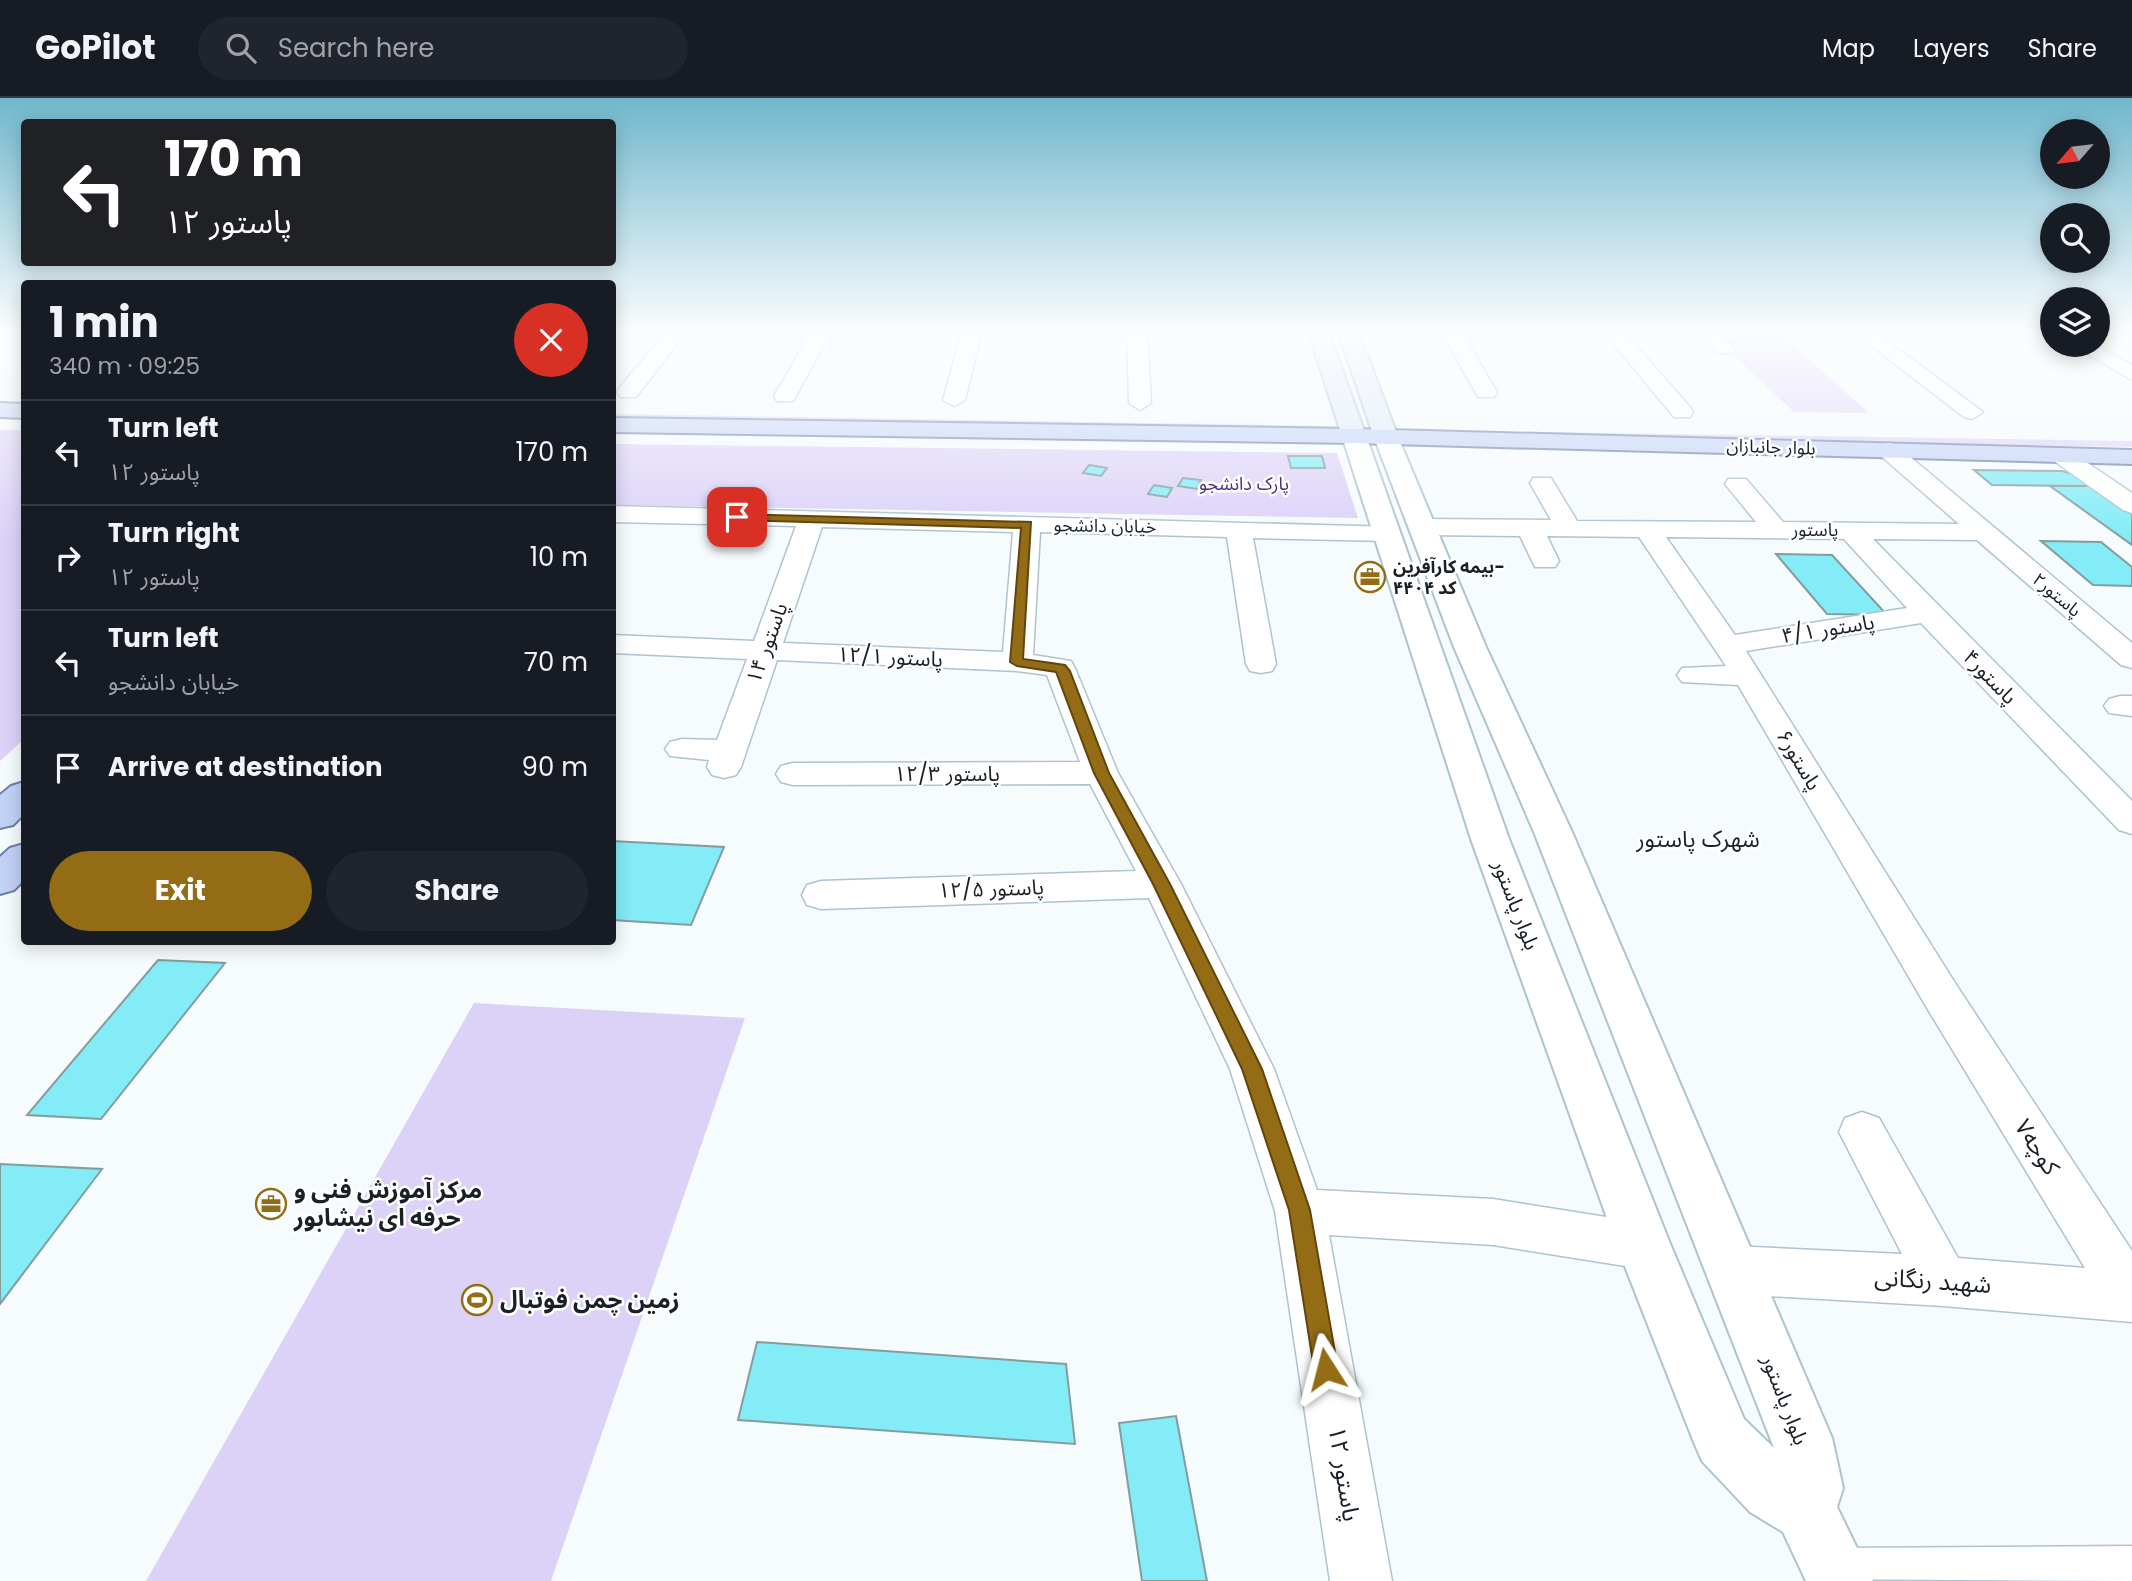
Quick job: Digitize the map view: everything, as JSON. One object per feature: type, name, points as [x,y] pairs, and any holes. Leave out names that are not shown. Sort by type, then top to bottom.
[{"type":"main road","name":"بلوار جانبازان","points":[[626,400],[1539,432],[1888,450],[2132,457]]},
{"type":"main road","points":[[1353,400],[1367,427]]},
{"type":"main road","points":[[1362,400],[1367,427]]},
{"type":"main road","points":[[0,410],[21,411]]},
{"type":"main road","name":"بلوار جانبازان","points":[[616,425],[1367,427]]},
{"type":"main road","name":"بلوار جانبازان","points":[[1539,432],[2132,435]]},
{"type":"main road","points":[[0,816],[21,797]]},
{"type":"main road","points":[[0,880],[21,860]]},
{"type":"street","points":[[1672,400],[1682,412]]},
{"type":"street","points":[[1956,400],[1972,412]]},
{"type":"street","name":"بلوار پاستور","points":[[1367,427],[1405,530],[1470,647],[1558,845],[1802,1438],[1812,1488],[1805,1510],[1772,1490],[1723,1440],[1644,1246],[1490,839],[1426,646],[1405,530]]},
{"type":"street","name":"پاستور۲","points":[[1888,450],[2132,659]]},
{"type":"street","points":[[2062,456],[2132,505]]},
{"type":"street","points":[[1542,483],[1568,528]]},
{"type":"street","points":[[1737,484],[1776,530]]},
{"type":"street","name":"خیابان دانشجو","points":[[616,514],[1239,530],[1530,528]]},
{"type":"street","name":"پاستور ۱۴","points":[[682,749],[727,759],[763,651],[812,519]]},
{"type":"street","points":[[1017,662],[1027,524]]},
{"type":"street","points":[[1530,528],[1545,561]]},
{"type":"street","name":"پاستور","points":[[1530,528],[1983,532]]},
{"type":"street","name":"پاستور۶","points":[[1647,529],[1748,676],[1942,997]]},
{"type":"street","points":[[1239,530],[1261,664]]},
{"type":"street","name":"پاستور۴","points":[[1852,531],[1927,613],[2132,821]]},
{"type":"street","name":"پاستور ۴/۱","points":[[1728,645],[1927,613]]},
{"type":"street","points":[[2087,621],[2132,623]]},
{"type":"street","points":[[616,643],[763,651]]},
{"type":"street","points":[[1426,646],[1470,647]]},
{"type":"street","name":"پاستور ۱۲/۱","points":[[763,651],[1017,662]]},
{"type":"street","name":"۱۲ پاستور","points":[[1017,662],[1060,668],[1063,671],[1101,773],[1162,884],[1252,1069],[1300,1210],[1361,1581]]},
{"type":"street","points":[[1693,675],[1748,676]]},
{"type":"street","name":"پاستور ۱۲/۳","points":[[793,774],[1101,773]]},
{"type":"street","name":"پاستور ۱۲/۵","points":[[821,895],[1162,884]]},
{"type":"street","name":"کوچه۷","points":[[1942,997],[2132,1297]]},
{"type":"street","points":[[1862,1132],[1943,1281]]},
{"type":"street","points":[[1300,1210],[1493,1222],[1644,1246]]},
{"type":"street","name":"شهید رنگانی","points":[[1733,1270],[1943,1281],[2132,1297]]},
{"type":"street","points":[[1805,1510],[1839,1580],[2132,1577]]},
{"type":"green space","points":[[1781,400],[1855,400],[1869,413],[1794,412]]},
{"type":"green space","points":[[616,414],[1330,426],[1326,431],[616,419]]},
{"type":"green space","points":[[0,430],[21,430],[21,742],[0,761]]},
{"type":"green space","points":[[1540,432],[2132,441],[2132,447],[1549,437]]},
{"type":"green space","name":"پارک دانشجو","points":[[616,444],[1337,453],[1358,518],[616,505]]},
{"type":"green space","name":"زمین چمن فوتبال","points":[[474,1003],[745,1018],[551,1581],[146,1581]]},
{"type":"building","points":[[1288,456],[1322,456],[1325,468],[1291,468]]},
{"type":"building","points":[[1089,465],[1107,468],[1101,476],[1083,473]]},
{"type":"building","points":[[1974,470],[2062,471],[2082,477],[2094,486],[1992,485]]},
{"type":"building","points":[[1183,478],[1201,480],[1197,489],[1178,486]]},
{"type":"building","points":[[1154,485],[1172,488],[1167,497],[1148,494]]},
{"type":"building","points":[[2050,486],[2094,486],[2132,514],[2132,545]]},
{"type":"building","points":[[2041,541],[2101,542],[2132,567],[2132,586],[2093,585]]},
{"type":"building","points":[[1776,554],[1832,555],[1887,615],[1827,614]]},
{"type":"building","points":[[616,841],[724,847],[691,925],[616,920]]},
{"type":"building","points":[[158,960],[225,963],[101,1119],[27,1115]]},
{"type":"building","points":[[0,1164],[102,1169],[0,1304]]},
{"type":"building","points":[[757,1342],[1066,1364],[1075,1444],[738,1420]]},
{"type":"building","points":[[1176,1416],[1207,1581],[1142,1581],[1119,1423]]},
{"type":"place","name":"بیمه کارآفرین- کد ۴۴۰۴","points":[[1370,577]]},
{"type":"place","name":"مرکز آموزش فنی و حرفه ای نیشابور","points":[[271,1204]]},
{"type":"place","name":"زمین چمن فوتبال","points":[[477,1300]]},
{"type":"district","name":"شهرک پاستور","points":[[1698,839]]},
{"type":"route","points":[[737,517],[1027,524],[1017,662],[1060,668],[1063,671],[1101,773],[1162,884],[1252,1069],[1300,1210],[1326,1369]]}]
